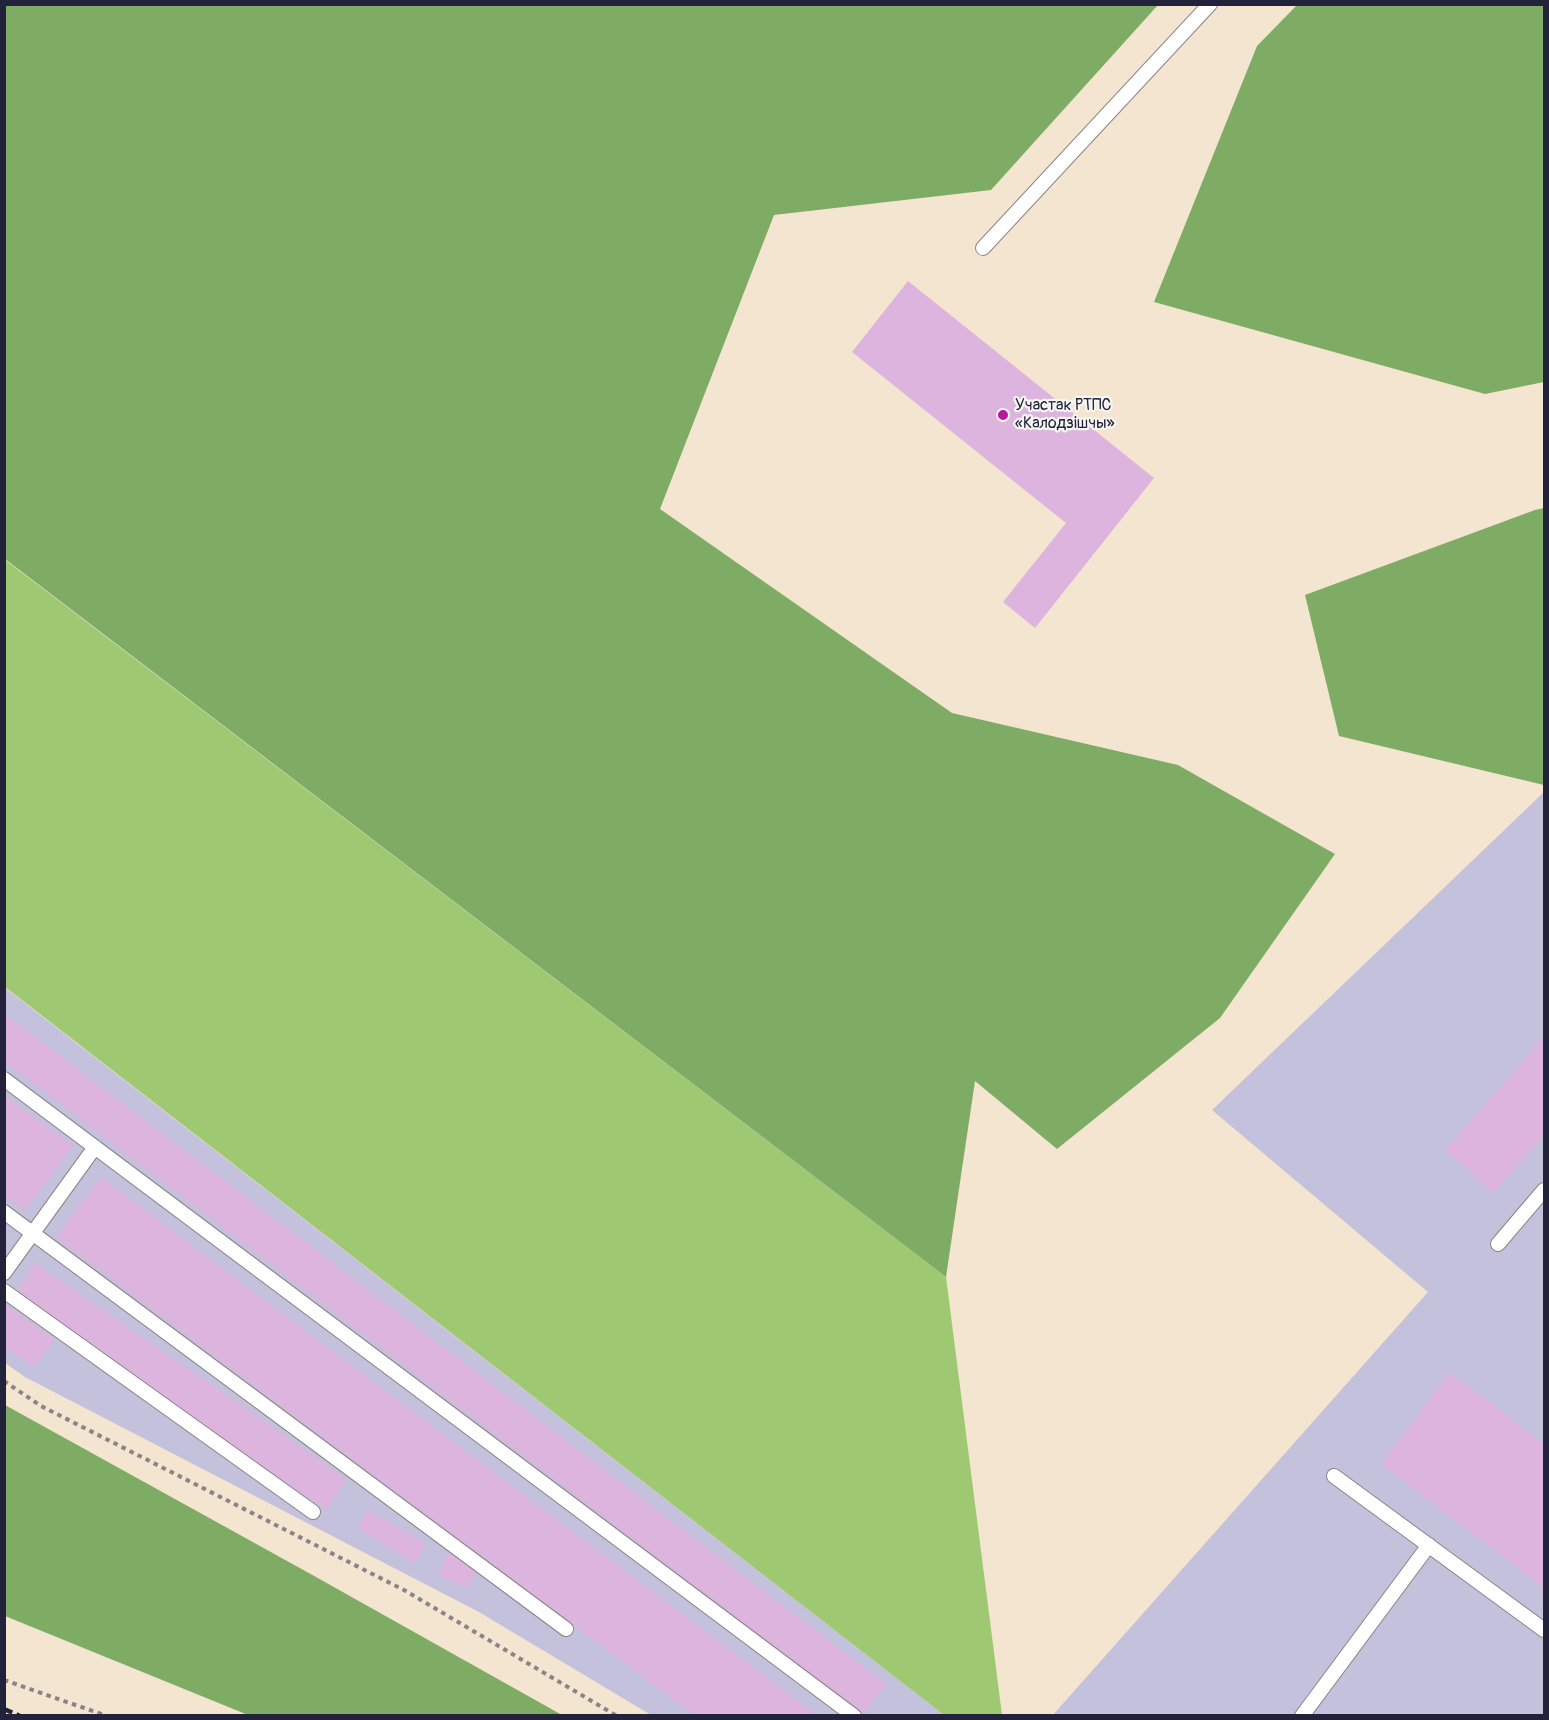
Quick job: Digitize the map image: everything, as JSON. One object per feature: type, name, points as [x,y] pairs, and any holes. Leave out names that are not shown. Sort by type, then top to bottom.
[{"type":"lane","points":[[983,248],[1210,4]]},
{"type":"lane","points":[[4,1079],[854,1716]]},
{"type":"lane","points":[[4,1273],[95,1147]]},
{"type":"lane","points":[[1498,1244],[1545,1190]]},
{"type":"lane","points":[[4,1212],[566,1629]]},
{"type":"lane","points":[[4,1291],[313,1512]]},
{"type":"lane","points":[[1334,1476],[1545,1630]]},
{"type":"lane","points":[[1302,1716],[1429,1545]]},
{"type":"path","points":[[4,1381],[41,1406],[404,1590],[617,1716]]},
{"type":"path","points":[[4,1680],[107,1716]]},
{"type":"shaded area","points":[[1544,792],[1544,1715],[1052,1716],[1428,1292],[1212,1110]]},
{"type":"shaded area","points":[[4,987],[944,1715],[651,1715],[479,1612],[25,1377],[5,1363]]},
{"type":"green space","points":[[1298,4],[1544,5],[1544,382],[1485,394],[1154,302],[1257,46]]},
{"type":"green space","points":[[4,5],[1158,5],[991,190],[774,215],[660,509],[952,713],[1178,765],[1335,854],[1220,1018],[1057,1149],[975,1081],[946,1277],[5,559]]},
{"type":"green space","points":[[1544,508],[1544,785],[1339,736],[1305,595]]},
{"type":"green space","points":[[4,559],[946,1277],[1002,1715],[944,1715],[5,987]]},
{"type":"green space","points":[[5,1405],[562,1715],[248,1715],[5,1616]]},
{"type":"building","name":"Участак РТПС «Калодзішчы»","points":[[908,281],[1154,478],[1035,628],[1003,602],[1066,523],[852,352]]},
{"type":"building","points":[[4,1013],[886,1684],[863,1714],[4,1061]]},
{"type":"building","points":[[1544,1037],[1544,1135],[1493,1193],[1445,1150]]},
{"type":"building","points":[[4,1095],[73,1146],[25,1211],[4,1195]]},
{"type":"building","points":[[101,1177],[818,1716],[695,1716],[56,1237]]},
{"type":"building","points":[[35,1263],[347,1479],[326,1510],[15,1294]]},
{"type":"building","points":[[4,1304],[54,1339],[34,1367],[4,1346]]},
{"type":"building","points":[[1450,1372],[1544,1444],[1544,1588],[1381,1464]]},
{"type":"building","points":[[368,1510],[426,1544],[415,1563],[357,1528]]},
{"type":"building","points":[[449,1553],[477,1569],[467,1589],[438,1574]]},
{"type":"railway","points":[[4,1709],[20,1716]]},
{"type":"place","name":"Участак РТПС «Калодзішчы»","points":[[1003,415]]}]
